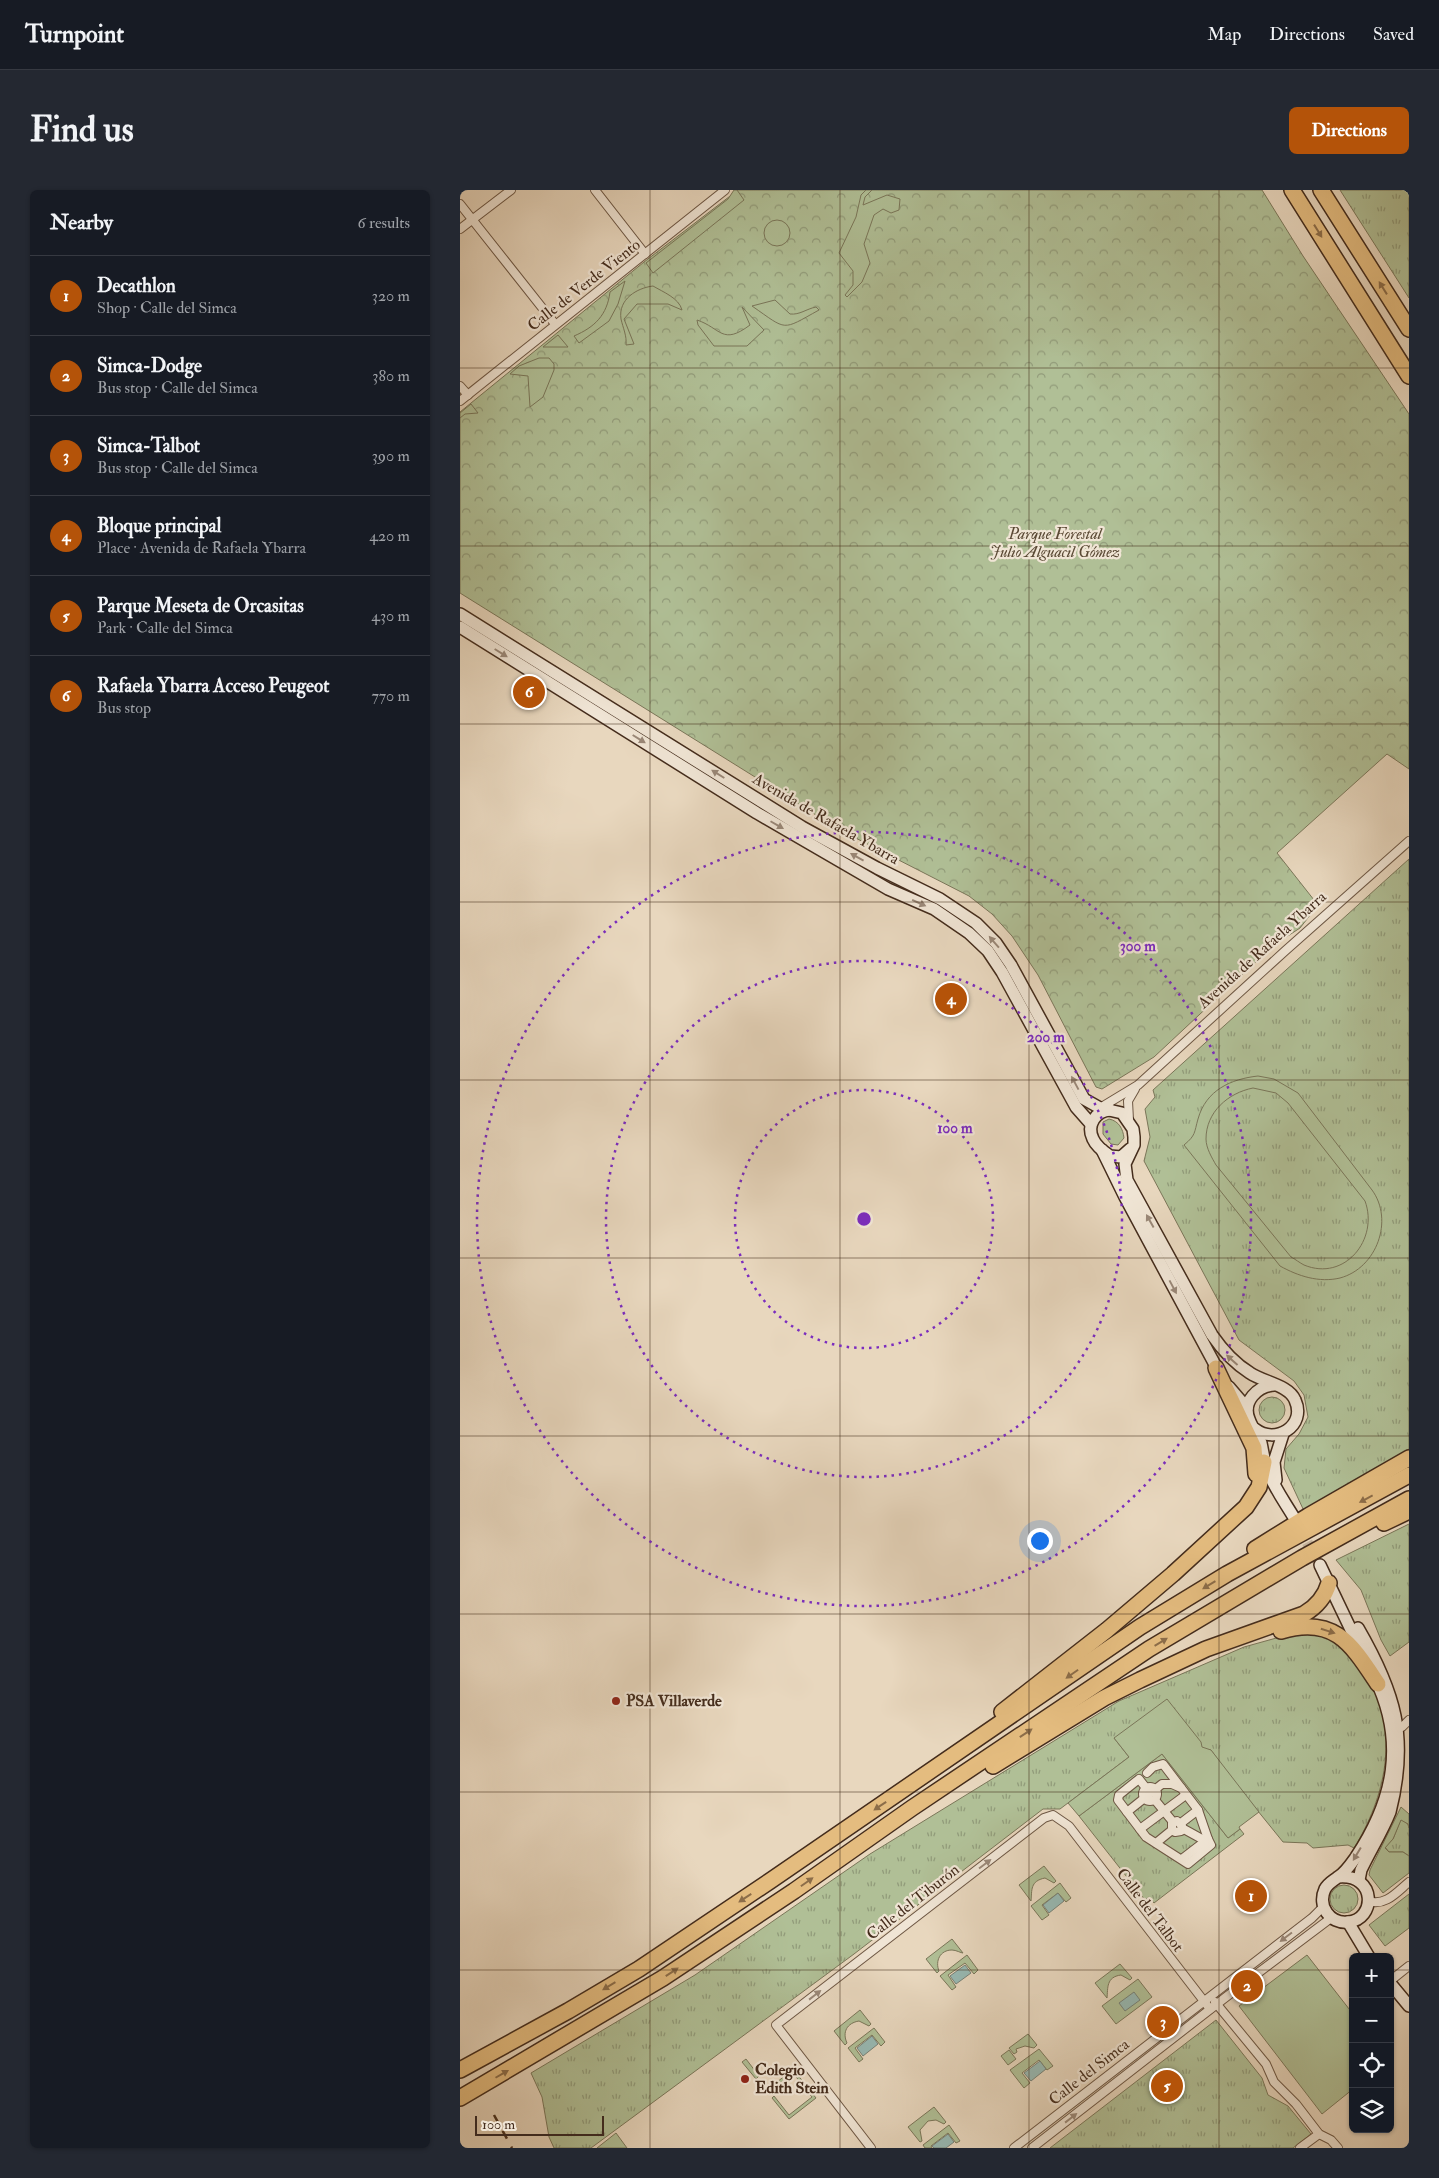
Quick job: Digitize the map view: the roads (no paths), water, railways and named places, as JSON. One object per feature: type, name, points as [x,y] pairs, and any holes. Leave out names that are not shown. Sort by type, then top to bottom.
[{"type":"highway","points":[[1292,190],[1409,376]]},
{"type":"highway","points":[[1321,190],[1409,329]]},
{"type":"highway","points":[[1216,1368],[1252,1442],[1256,1456],[1255,1480],[1249,1494],[1228,1522]]},
{"type":"highway","points":[[1227,1574],[1265,1542],[1409,1458]]},
{"type":"highway","points":[[952,1756],[1018,1698],[1107,1630],[1166,1580],[1246,1506],[1256,1493],[1264,1462]]},
{"type":"highway","points":[[460,2070],[568,2011],[639,1969],[1140,1627],[1227,1574],[1409,1475]]},
{"type":"highway","points":[[460,2098],[663,1978],[1149,1649],[1302,1558],[1409,1499]]},
{"type":"highway","points":[[1302,1558],[1409,1512]]},
{"type":"highway","points":[[912,1808],[950,1792],[1104,1698],[1206,1649],[1304,1614],[1317,1605],[1326,1592],[1329,1583]]},
{"type":"highway","points":[[1179,1661],[1288,1629],[1308,1627],[1330,1631],[1346,1640],[1378,1684]]},
{"type":"main road","name":"Avenida de Rafaela Ybarra","points":[[460,614],[802,827],[940,900],[976,923],[996,943],[1011,965],[1084,1099],[1106,1109],[1122,1113],[1129,1123]]},
{"type":"main road","name":"Avenida de Rafaela Ybarra","points":[[460,627],[757,813],[888,889],[934,909],[969,933],[988,951],[1002,972],[1076,1107],[1091,1124],[1093,1139],[1102,1150],[1216,1368],[1232,1392],[1247,1408],[1249,1419],[1262,1448],[1264,1462],[1293,1516]]},
{"type":"main road","points":[[1091,1124],[1106,1109]]},
{"type":"main road","points":[[1102,1150],[1110,1156],[1121,1157],[1134,1145],[1133,1129],[1129,1123]]},
{"type":"main road","name":"Avenida de Rafaela Ybarra","points":[[1134,1145],[1126,1164],[1127,1180],[1178,1269],[1212,1335],[1223,1352],[1237,1364],[1274,1385],[1288,1390],[1293,1396],[1298,1410],[1294,1424],[1283,1434],[1274,1462],[1279,1492]]},
{"type":"main road","points":[[1247,1408],[1257,1390],[1274,1385]]},
{"type":"main road","points":[[1255,1429],[1268,1435],[1283,1434]]},
{"type":"main road","points":[[1320,1566],[1378,1684],[1392,1725],[1393,1746],[1390,1781],[1376,1820],[1356,1856],[1339,1877],[1325,1888],[1323,1894],[1323,1906],[1331,1918],[1339,1922],[1348,1922],[1355,1920],[1364,1912],[1368,1900],[1367,1892],[1359,1880],[1347,1876],[1339,1877]]},
{"type":"main road","points":[[1329,1583],[1351,1616],[1406,1723],[1394,1800],[1390,1813],[1361,1870],[1359,1880]]},
{"type":"main road","points":[[1348,1922],[1367,1953]]},
{"type":"main road","points":[[1394,1987],[1409,2006]]},
{"type":"street","points":[[460,229],[511,190]]},
{"type":"street","points":[[595,190],[645,254]]},
{"type":"street","name":"Calle de Verde Viento","points":[[460,401],[725,190]]},
{"type":"street","points":[[460,204],[555,324]]},
{"type":"street","points":[[460,386],[468,395]]},
{"type":"street","name":"Avenida de Rafaela Ybarra","points":[[1138,1085],[1288,947],[1409,841]]},
{"type":"street","points":[[1106,1109],[1138,1085]]},
{"type":"street","points":[[1129,1123],[1128,1101],[1138,1085]]},
{"type":"street","points":[[1147,1773],[1160,1768],[1173,1784],[1182,1792],[1198,1810],[1211,1845],[1188,1864],[1146,1837],[1117,1798],[1153,1766],[1163,1764],[1182,1792],[1193,1809],[1191,1815]]},
{"type":"street","points":[[1139,1779],[1146,1788]]},
{"type":"street","points":[[1127,1812],[1164,1783],[1173,1784]]},
{"type":"street","points":[[1146,1788],[1157,1788],[1165,1785],[1173,1788],[1176,1798],[1172,1804]]},
{"type":"street","points":[[1145,1799],[1143,1793],[1146,1788]]},
{"type":"street","points":[[1155,1800],[1157,1788]]},
{"type":"street","points":[[1140,1829],[1172,1804],[1182,1792]]},
{"type":"street","points":[[1145,1799],[1155,1800]]},
{"type":"street","points":[[1155,1800],[1177,1826],[1202,1839],[1208,1839]]},
{"type":"street","points":[[1156,1843],[1198,1810]]},
{"type":"street","name":"Calle del Tiburón","points":[[871,2148],[776,2025],[1044,1818],[1053,1815],[1069,1826]]},
{"type":"street","name":"Calle del Talbot","points":[[1069,1826],[1210,2009]]},
{"type":"street","points":[[1368,1900],[1374,1902],[1386,1900],[1409,1882]]},
{"type":"street","name":"Calle del Simca","points":[[1014,2148],[1312,1918],[1323,1906]]},
{"type":"street","name":"Calle del Simca","points":[[1032,2148],[1210,2009],[1331,1918]]},
{"type":"street","points":[[1394,1979],[1409,1966]]},
{"type":"street","points":[[1210,1995],[1266,2064],[1274,2082],[1296,2104],[1319,2134],[1331,2140],[1338,2148]]},
{"type":"street","points":[[1300,2148],[1319,2134]]},
{"type":"water","points":[[1058,1893],[1064,1901],[1049,1913],[1043,1905]]},
{"type":"water","points":[[965,1965],[971,1973],[956,1984],[950,1976]]},
{"type":"water","points":[[1134,1992],[1140,2000],[1125,2011],[1119,2003]]},
{"type":"water","points":[[872,2036],[878,2044],[863,2056],[857,2048]]},
{"type":"water","points":[[1040,2061],[1046,2069],[1031,2081],[1024,2073]]},
{"type":"water","points":[[948,2134],[954,2142],[946,2148],[934,2148],[932,2146]]},
{"type":"tunnel","points":[[1299,1528],[1320,1565]]},
{"type":"railway","points":[[494,2115],[512,2148]]},
{"type":"place","name":"Rafaela Ybarra Acceso Peugeot","points":[[529,692]]},
{"type":"place","name":"Bloque principal","points":[[951,999]]},
{"type":"place","name":"PSA Villaverde","points":[[616,1701]]},
{"type":"place","name":"Decathlon","points":[[1251,1896]]},
{"type":"place","name":"Simca-Dodge","points":[[1247,1986]]},
{"type":"place","name":"Simca-Talbot","points":[[1163,2022]]},
{"type":"place","name":"Colegio Edith Stein","points":[[745,2079]]},
{"type":"place","name":"Parque Meseta de Orcasitas","points":[[1167,2086]]},
{"type":"park label","name":"Parque Forestal Julio Alguacil Gómez","points":[[1055,543]]}]
